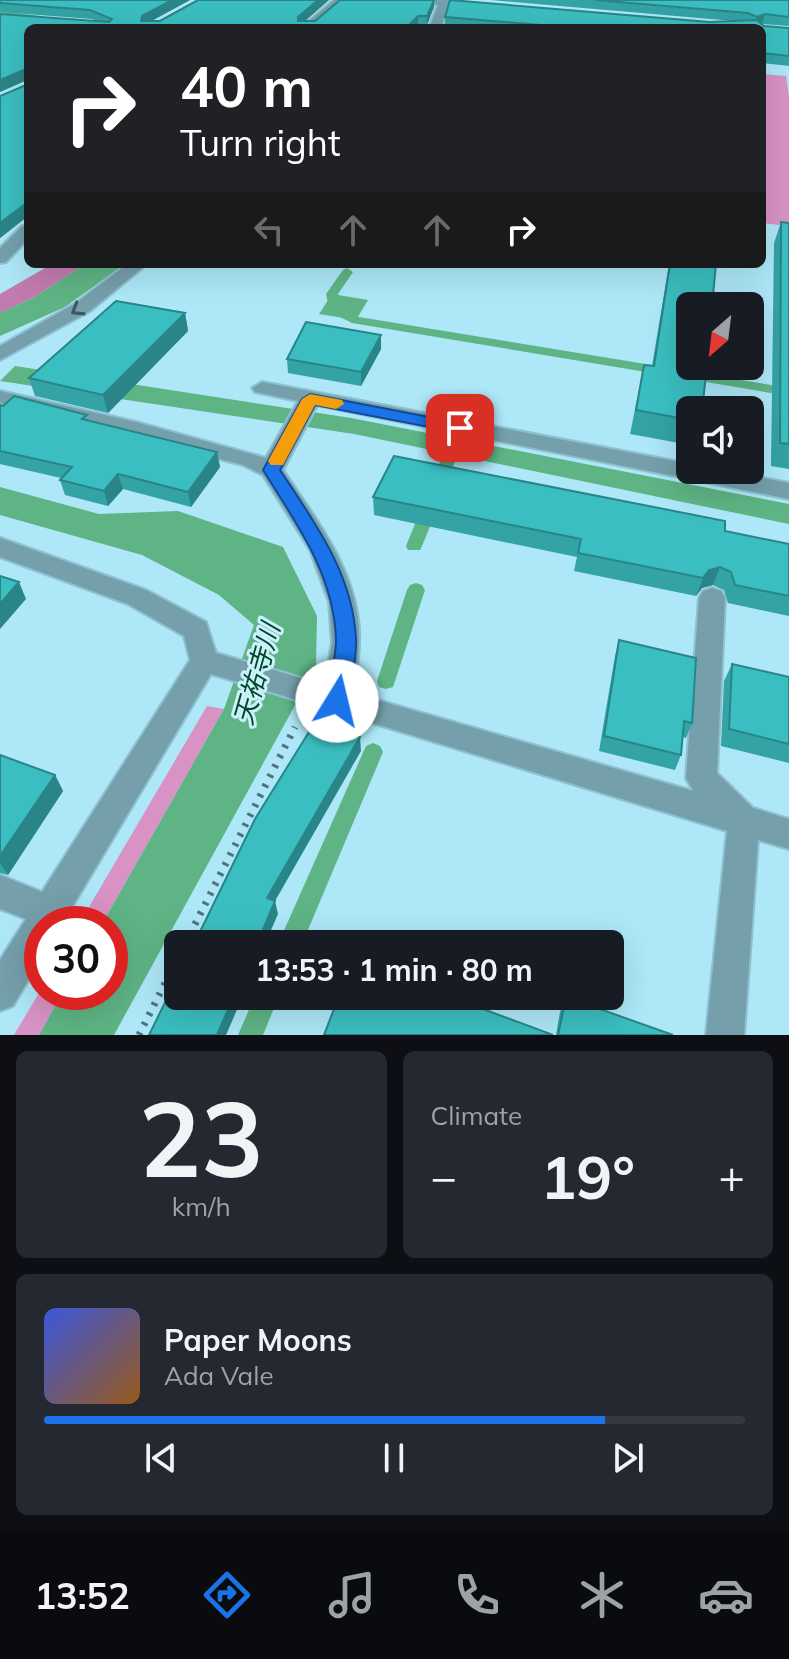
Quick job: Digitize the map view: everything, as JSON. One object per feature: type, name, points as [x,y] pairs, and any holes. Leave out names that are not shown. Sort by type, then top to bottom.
[{"type":"street","points":[[312,24],[341,0]]},
{"type":"street","points":[[424,1],[487,6]]},
{"type":"street","points":[[436,24],[444,3]]},
{"type":"street","points":[[0,258],[24,234]]},
{"type":"street","points":[[5,351],[83,307],[133,268]]},
{"type":"street","points":[[262,388],[789,491]]},
{"type":"street","points":[[0,397],[151,432],[251,460],[271,470],[322,548],[342,602],[346,642],[325,697]]},
{"type":"street","points":[[271,470],[310,399]]},
{"type":"street","points":[[0,547],[137,597],[196,630],[204,661],[54,906]]},
{"type":"street","points":[[712,598],[701,778],[744,821]]},
{"type":"street","points":[[204,661],[789,834]]},
{"type":"street","points":[[725,1035],[744,821]]},
{"type":"street","points":[[0,892],[24,907]]},
{"type":"street","points":[[0,993],[24,954]]},
{"type":"path","points":[[193,930],[325,697]]},
{"type":"path","points":[[139,1035],[164,985]]},
{"type":"shaded area","points":[[766,74],[786,76],[789,96],[789,226],[766,223]]},
{"type":"shaded area","points":[[45,268],[79,268],[35,297],[0,313],[0,294]]},
{"type":"shaded area","points":[[207,706],[224,709],[112,906],[90,906]]},
{"type":"shaded area","points":[[29,1010],[53,1010],[39,1035],[14,1035]]},
{"type":"water","points":[[79,268],[119,268],[65,307],[0,336],[0,313],[35,297]]},
{"type":"water","points":[[332,294],[368,300],[356,320],[319,314]]},
{"type":"water","points":[[15,366],[351,418],[789,504],[789,524],[354,434],[0,381]]},
{"type":"water","name":"天祐寺川","points":[[0,487],[99,514],[178,511],[283,547],[317,616],[316,667],[172,930],[164,930],[164,944],[128,1009],[128,906],[112,906],[224,709],[254,625],[219,595],[142,555],[0,515]]},
{"type":"water","points":[[53,1010],[128,1010],[114,1035],[39,1035]]},
{"type":"building","points":[[0,0],[172,0],[142,16],[141,21],[160,21],[198,0],[318,0],[298,17],[298,21],[315,21],[340,0],[434,0],[427,16],[418,16],[410,24],[24,24],[24,70],[0,80],[0,14],[109,22],[112,19],[90,10],[0,3]]},
{"type":"building","points":[[450,0],[709,22],[757,20],[762,24],[529,24],[445,17]]},
{"type":"building","points":[[595,0],[789,0],[789,17],[765,14],[757,17],[748,13]]},
{"type":"building","points":[[766,26],[789,28],[789,56],[766,53]]},
{"type":"building","points":[[24,86],[24,205],[0,223],[0,96]]},
{"type":"building","points":[[781,222],[789,223],[789,444],[780,443]]},
{"type":"building","points":[[669,268],[716,268],[713,292],[676,292],[676,380],[705,380],[704,396],[676,396],[676,417],[636,410],[644,365],[654,366]]},
{"type":"building","points":[[116,301],[185,313],[103,395],[29,378]]},
{"type":"building","points":[[306,322],[381,335],[361,372],[287,359]]},
{"type":"building","points":[[14,396],[87,415],[82,419],[217,452],[188,492],[118,474],[104,491],[60,480],[72,467],[0,451],[0,405],[3,406]]},
{"type":"building","points":[[394,456],[725,521],[725,531],[789,544],[789,596],[735,585],[731,572],[720,567],[709,570],[703,578],[578,553],[581,539],[373,497]]},
{"type":"building","points":[[0,576],[19,582],[0,604]]},
{"type":"building","points":[[619,640],[696,658],[692,723],[684,721],[681,755],[604,736]]},
{"type":"building","points":[[732,664],[789,677],[789,744],[729,729]]},
{"type":"building","points":[[317,719],[360,737],[267,898],[275,901],[263,930],[201,930],[255,819]]},
{"type":"building","points":[[0,755],[55,775],[0,856]]},
{"type":"building","points":[[164,1004],[164,1010],[228,1010],[217,1035],[149,1035]]},
{"type":"building","points":[[334,1010],[486,1010],[553,1035],[324,1035]]},
{"type":"building","points":[[563,1010],[603,1010],[673,1035],[558,1035]]},
{"type":"waterway","points":[[0,13],[40,18]]},
{"type":"waterway","points":[[347,272],[332,294],[334,309],[356,320],[664,371]]},
{"type":"waterway","points":[[717,380],[789,392]]},
{"type":"waterway","points":[[438,485],[454,446]]},
{"type":"waterway","points":[[414,546],[430,507]]},
{"type":"waterway","points":[[386,681],[416,590]]},
{"type":"waterway","points":[[296,930],[373,752]]},
{"type":"waterway","points":[[250,1035],[261,1010]]},
{"type":"slow traffic","points":[[277,461],[310,399],[336,404]]},
{"type":"route","points":[[337,701],[346,642],[342,602],[322,548],[287,490],[271,470],[310,399],[460,428]]}]
